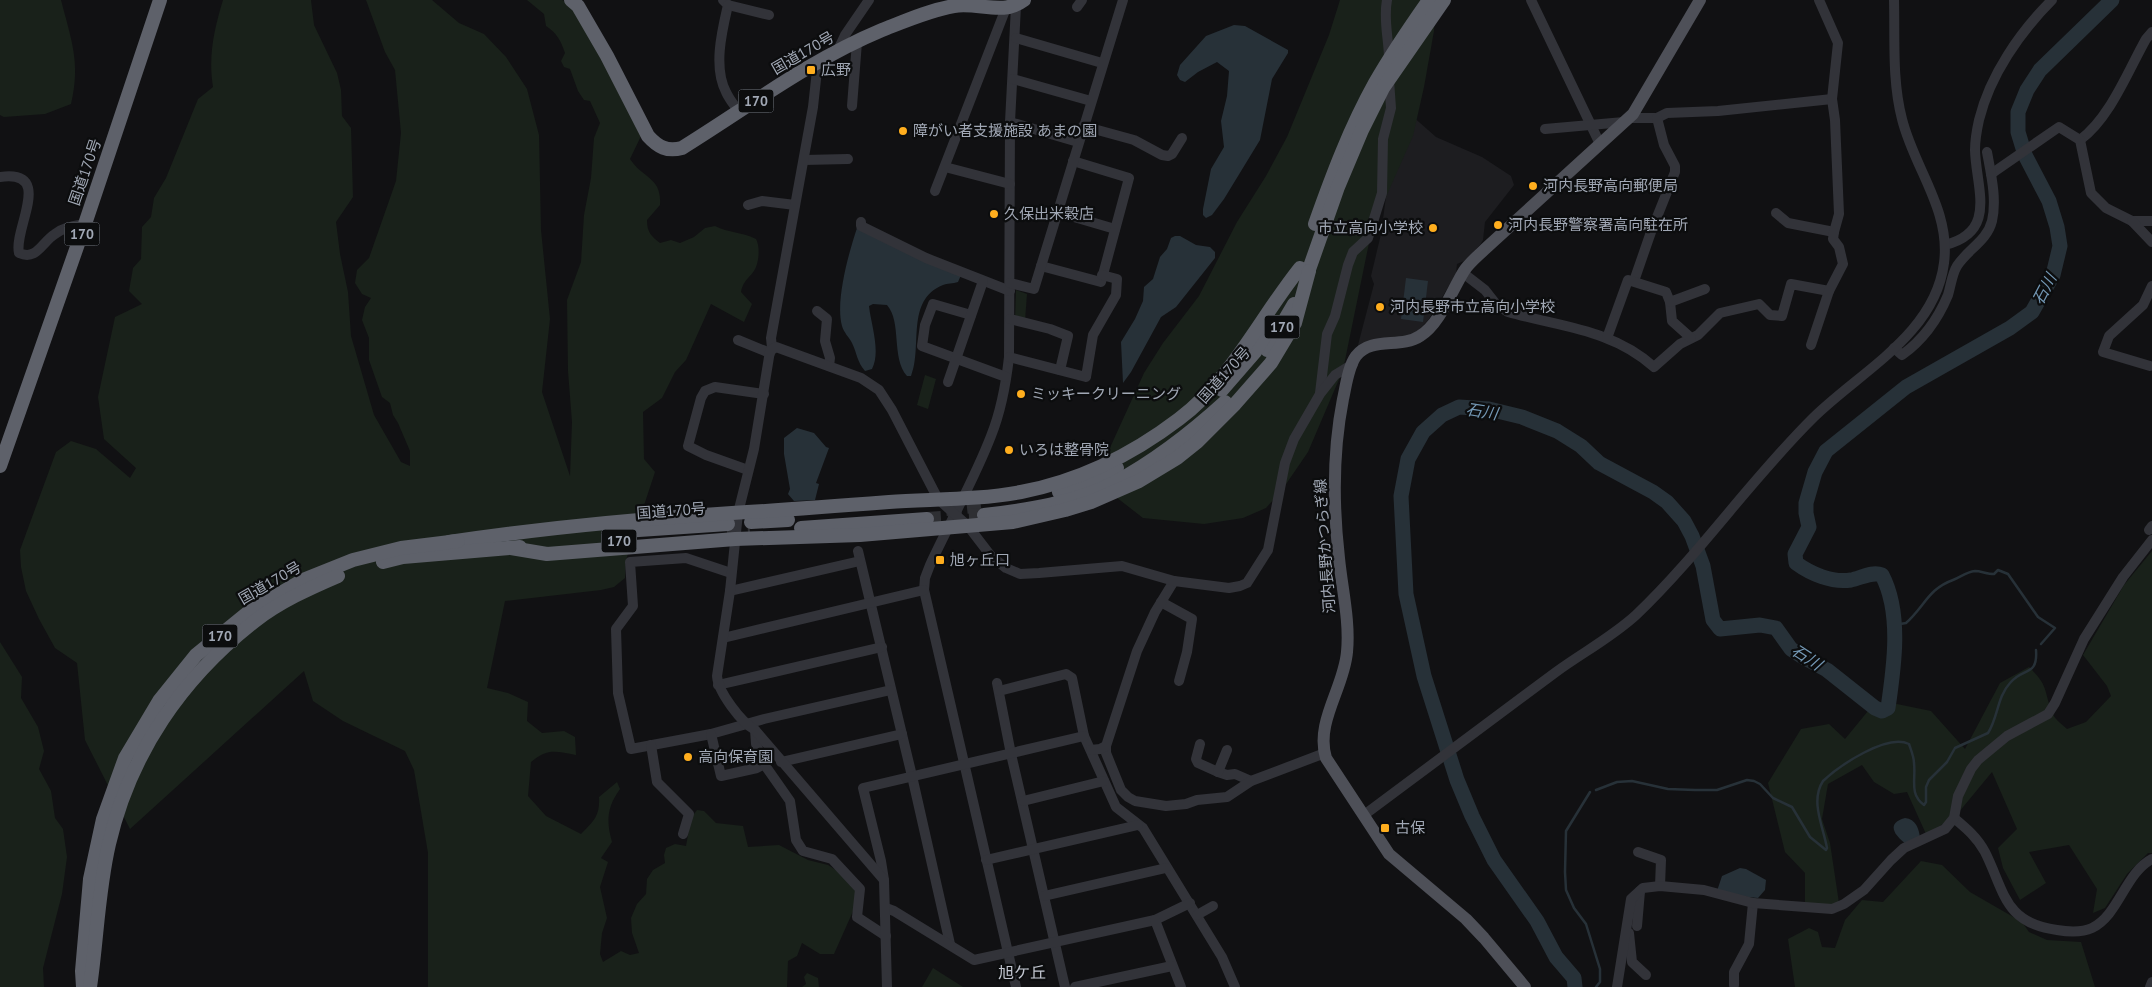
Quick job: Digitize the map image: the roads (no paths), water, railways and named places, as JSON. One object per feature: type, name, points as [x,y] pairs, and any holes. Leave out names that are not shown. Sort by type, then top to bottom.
[{"type":"highway","name":"国道170号","points":[[0,466],[85,224],[160,0]]},
{"type":"highway","name":"国道170号","points":[[571,0],[578,6],[607,56],[648,136],[663,149],[673,151],[682,148],[818,61],[882,30],[953,6],[1016,5]]},
{"type":"highway","name":"国道170号","points":[[1305,269],[1329,185],[1353,126],[1389,60],[1429,0]]},
{"type":"highway","name":"国道170号","points":[[983,510],[1060,492],[1106,475],[1148,451],[1186,425],[1222,390],[1255,352],[1305,269],[1362,130],[1389,80],[1444,0]]},
{"type":"highway","points":[[449,542],[553,527],[1020,492],[1057,482],[1103,466],[1144,443],[1181,418],[1216,383],[1249,342],[1279,294],[1305,269]]},
{"type":"highway","points":[[730,532],[860,535],[951,520],[968,526],[1013,522],[1091,502],[1139,481],[1177,458],[1197,442],[1229,411],[1271,363],[1295,323],[1305,269]]},
{"type":"highway","points":[[751,527],[927,515]]},
{"type":"highway","name":"国道170号","points":[[83,987],[82,971],[90,879],[103,818],[126,758],[159,701],[196,655],[250,611],[303,580],[353,560],[401,548],[449,542],[730,532]]},
{"type":"highway","name":"国道170号","points":[[90,987],[102,880],[116,819],[137,762],[170,708],[204,665],[256,620],[308,589],[357,568],[403,557],[511,548],[547,554],[730,532]]},
{"type":"main road","name":"河内長野かつらぎ線","points":[[1524,987],[1466,919],[1389,854],[1325,753],[1323,731],[1344,669],[1347,652],[1344,595],[1338,540],[1336,476],[1338,424],[1346,384],[1355,357],[1361,351],[1371,346],[1411,340],[1428,330],[1463,273],[1485,249],[1633,114],[1700,0]]},
{"type":"street","points":[[838,50],[845,34],[870,0]]},
{"type":"street","points":[[861,222],[861,226],[879,236],[982,281],[1010,287],[1034,289],[1123,0]]},
{"type":"street","points":[[1386,0],[1385,16],[1389,39],[1389,60]]},
{"type":"street","points":[[1531,0],[1600,144]]},
{"type":"street","points":[[1812,345],[1829,292],[1843,264],[1839,247],[1834,239],[1839,214],[1835,120],[1832,99],[1838,43],[1819,0]]},
{"type":"street","points":[[1364,815],[1636,615],[1814,418],[1894,348],[1920,322],[1930,305],[1942,275],[1945,234],[1938,207],[1908,139],[1901,118],[1896,84],[1894,0]]},
{"type":"street","points":[[1945,245],[1966,237],[1979,218],[1982,204],[1976,139],[1988,95],[2019,39],[2052,0]]},
{"type":"street","points":[[739,112],[725,91],[721,79],[720,55],[726,3],[769,16]]},
{"type":"street","points":[[1016,5],[1016,38],[1010,122],[1010,319],[1009,357],[1006,377],[991,437],[930,565],[925,578],[924,590],[1016,987]]},
{"type":"street","points":[[936,191],[1016,5]]},
{"type":"street","points":[[2080,140],[2092,131],[2107,110],[2146,39],[2152,32]]},
{"type":"street","points":[[1016,38],[1102,64]]},
{"type":"street","points":[[852,106],[857,42]]},
{"type":"street","points":[[818,61],[813,107],[780,297],[771,338],[771,351],[764,394],[738,513],[730,532],[730,591],[718,685],[751,728],[884,880]]},
{"type":"street","points":[[1013,79],[1091,101]]},
{"type":"street","points":[[1320,394],[1327,334],[1335,316],[1348,265],[1353,252],[1368,238],[1382,193],[1383,139],[1391,103],[1389,80]]},
{"type":"street","points":[[1545,129],[1657,118],[1667,113],[1718,111],[1832,99]]},
{"type":"street","points":[[1634,281],[1675,172],[1675,166],[1664,145],[1657,118]]},
{"type":"street","points":[[1010,122],[1078,142]]},
{"type":"street","points":[[1083,126],[1134,140],[1162,155],[1168,156],[1172,154],[1182,138]]},
{"type":"street","points":[[1991,174],[2059,127],[2080,140],[2091,193],[2106,208],[2132,221],[2152,242]]},
{"type":"street","points":[[1894,348],[1902,355],[1927,333],[1948,294],[1958,266],[1983,239],[1990,227],[1993,218],[1993,195],[1988,152]]},
{"type":"street","points":[[804,160],[848,159]]},
{"type":"street","points":[[1041,266],[1101,282],[1129,178],[1073,161]]},
{"type":"street","points":[[945,167],[1010,184]]},
{"type":"street","points":[[0,177],[16,178],[25,182],[29,189],[30,199],[19,234],[18,246],[20,253],[30,255],[38,251],[53,234],[72,226],[85,224]]},
{"type":"street","points":[[748,205],[762,200],[795,204]]},
{"type":"street","points":[[1057,212],[1115,230]]},
{"type":"street","points":[[1776,213],[1788,222],[1802,227],[1834,232]]},
{"type":"street","points":[[2132,221],[2152,221]]},
{"type":"street","points":[[1463,273],[1485,290],[1496,304],[1508,312],[1582,329],[1607,338],[1640,354],[1654,366],[1680,344],[1698,335],[1720,313],[1760,304],[1770,315],[1782,316],[1791,284],[1829,292]]},
{"type":"street","points":[[1009,357],[1086,377],[1093,335],[1117,291],[1117,279],[1102,275]]},
{"type":"street","points":[[1607,338],[1628,280],[1666,292],[1670,302],[1672,321],[1691,338]]},
{"type":"street","points":[[948,382],[957,360],[982,281]]},
{"type":"street","points":[[2150,366],[2103,352],[2109,336],[2143,306],[2152,286]]},
{"type":"street","points":[[1670,302],[1705,289]]},
{"type":"street","points":[[971,315],[933,304],[925,325],[922,346],[1006,377]]},
{"type":"street","points":[[817,311],[827,319],[825,341],[830,358],[829,366]]},
{"type":"street","points":[[1010,319],[1050,329],[1068,336],[1060,370]]},
{"type":"street","points":[[738,340],[771,351]]},
{"type":"street","points":[[771,351],[776,347],[829,366],[870,383],[886,398],[938,499],[951,520]]},
{"type":"street","points":[[968,526],[991,556],[1006,568],[1020,574],[1122,566],[1174,581],[1228,588],[1247,583],[1268,550],[1272,538],[1285,463],[1294,439],[1320,394],[1335,375],[1353,364]]},
{"type":"street","points":[[748,470],[706,455],[688,446],[699,412],[701,398],[705,391],[716,387],[764,394]]},
{"type":"street","points":[[1646,975],[1632,962],[1630,937],[1632,926],[1631,899],[1643,888],[1660,886],[1704,890],[1753,903],[1832,909],[1844,904],[1864,890],[1904,848],[1945,829],[1954,818],[1958,796],[1971,769],[1978,760],[2007,736],[2048,714],[2055,703],[2084,639],[2151,532]]},
{"type":"street","points":[[730,591],[859,556],[882,647],[950,944]]},
{"type":"street","points":[[731,574],[686,558],[630,562],[633,606],[616,629],[618,693],[631,749],[751,728],[764,719],[891,690]]},
{"type":"street","points":[[1174,581],[1161,602],[1137,651],[1106,746],[1106,753],[1122,790],[1135,801],[1166,806],[1186,804],[1197,800],[1218,799],[1227,797],[1251,781],[1325,753]]},
{"type":"street","points":[[723,638],[924,590]]},
{"type":"street","points":[[1161,602],[1192,619],[1187,652],[1179,681]]},
{"type":"street","points":[[718,685],[882,647]]},
{"type":"street","points":[[1065,987],[1011,754],[998,687],[1066,674],[1072,678],[1084,736],[1092,750],[1116,807],[1144,828],[1166,868],[1190,903],[1222,957],[1235,987]]},
{"type":"street","points":[[751,728],[764,764],[790,801],[796,840],[802,851],[832,859],[860,889],[857,917],[886,936]]},
{"type":"street","points":[[711,734],[721,776],[757,768],[764,764]]},
{"type":"street","points":[[781,762],[902,734]]},
{"type":"street","points":[[887,987],[884,880],[881,861],[862,788],[1084,736]]},
{"type":"street","points":[[1200,744],[1196,759],[1198,763],[1218,772],[1227,775],[1235,774],[1251,781]]},
{"type":"street","points":[[651,745],[657,782],[689,814],[683,834]]},
{"type":"street","points":[[1092,750],[1106,746]]},
{"type":"street","points":[[1218,772],[1227,750]]},
{"type":"street","points":[[1023,801],[1104,782]]},
{"type":"street","points":[[1954,818],[1972,832],[1984,850],[2010,907],[2021,918],[2042,927],[2070,932],[2093,927],[2113,907],[2137,872],[2152,860]]},
{"type":"street","points":[[986,860],[1138,825]]},
{"type":"street","points":[[1638,852],[1661,860],[1660,886]]},
{"type":"street","points":[[1044,896],[1166,868]]},
{"type":"street","points":[[886,908],[950,944],[974,960],[1155,920],[1190,903]]},
{"type":"street","points":[[1734,985],[1734,972],[1749,944],[1753,903]]},
{"type":"street","points":[[1197,915],[1213,906]]},
{"type":"street","points":[[1155,920],[1181,987]]},
{"type":"street","points":[[1617,987],[1632,926]]},
{"type":"street","points":[[1075,987],[1172,966]]},
{"type":"street","points":[[2150,987],[2152,982]]},
{"type":"waterway","name":"石川","points":[[1575,987],[1574,978],[1556,957],[1537,921],[1494,860],[1472,816],[1457,780],[1424,676],[1406,594],[1401,496],[1408,459],[1423,432],[1442,415],[1459,407],[1489,409],[1522,417],[1557,431],[1581,446],[1599,463],[1653,492],[1667,502],[1684,521],[1692,536],[1703,566],[1713,620],[1720,629],[1760,625],[1776,628],[1791,649],[1827,670],[1875,708],[1882,711],[1888,708],[1895,640],[1892,606],[1882,575],[1874,574],[1851,580],[1836,580],[1815,574],[1796,563],[1795,554],[1809,527],[1806,503],[1815,472],[1826,451],[1906,387],[2010,328],[2032,312],[2053,275],[2060,246],[2057,227],[2049,201],[2025,155],[2018,132],[2018,112],[2027,90],[2040,70],[2112,0]]},
{"type":"waterway","points":[[1894,625],[1906,623],[1932,593],[1945,584],[1966,573],[1977,571],[1994,574],[1998,570],[2008,574],[2038,617],[2055,628],[2041,644]]},
{"type":"waterway","points":[[1596,790],[1617,782],[1632,781],[1668,789],[1695,790],[1717,790],[1747,780],[1754,781],[1760,784],[1773,798],[1792,807],[1810,837],[1826,850],[1817,805],[1819,789],[1823,781],[1840,767],[1876,747],[1889,743],[1900,742],[1909,744],[1914,761],[1916,796],[1924,805],[1926,802],[1926,787],[1929,780],[1947,762],[1955,748],[1988,733],[2002,695],[2015,678],[2032,668],[2035,664],[2036,650]]},
{"type":"waterway","points":[[1590,792],[1566,831],[1565,872],[1566,890],[1574,908],[1586,924],[1600,969],[1600,982],[1596,987]]},
{"type":"tunnel","points":[[946,509],[982,505]]},
{"type":"tunnel","points":[[927,519],[984,515]]},
{"type":"tunnel","points":[[727,533],[750,531]]},
{"type":"place","name":"広野","points":[[811,70]]},
{"type":"place","name":"障がい者支援施設 あまの園","points":[[903,131]]},
{"type":"place","name":"河内長野高向郵便局","points":[[1533,186]]},
{"type":"place","name":"久保出米穀店","points":[[994,214]]},
{"type":"place","name":"河内長野警察署高向駐在所","points":[[1498,225]]},
{"type":"place","name":"市立高向小学校","points":[[1433,228]]},
{"type":"place","name":"河内長野市立高向小学校","points":[[1380,307]]},
{"type":"place","name":"ミッキークリーニング","points":[[1021,394]]},
{"type":"place","name":"いろは整骨院","points":[[1009,450]]},
{"type":"place","name":"旭ヶ丘口","points":[[940,560]]},
{"type":"place","name":"高向保育園","points":[[688,757]]},
{"type":"place","name":"古保","points":[[1385,828]]},
{"type":"district","name":"旭ケ丘","points":[[1022,972]]}]
